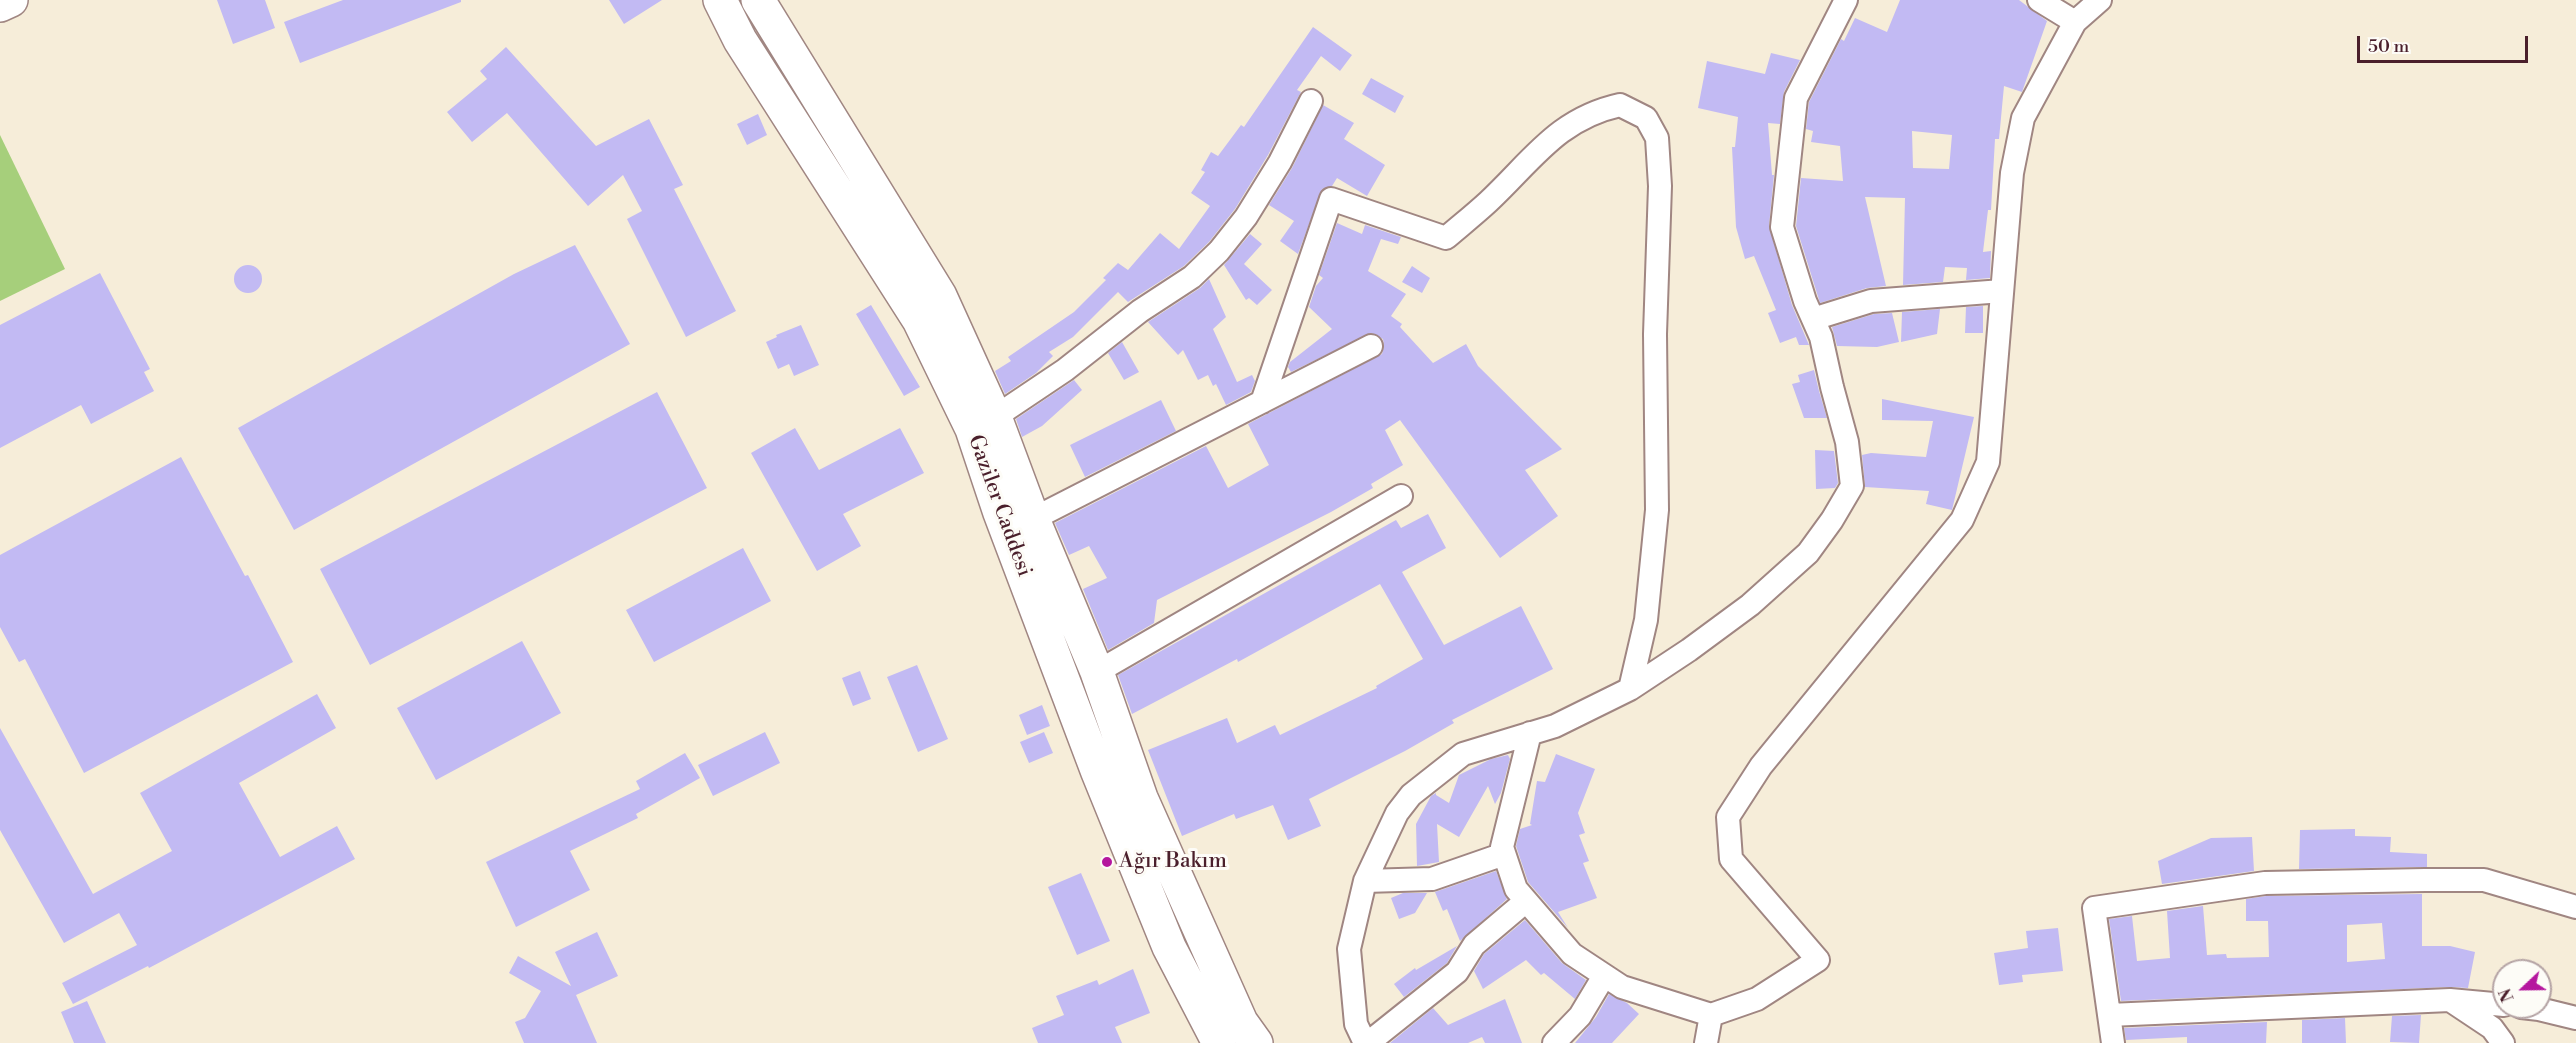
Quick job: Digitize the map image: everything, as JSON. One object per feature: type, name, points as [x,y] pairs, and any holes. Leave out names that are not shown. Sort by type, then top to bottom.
[{"type":"main road","points":[[0,4],[11,0]]},
{"type":"main road","name":"Gaziler Caddesi","points":[[720,0],[740,40],[919,320],[972,429],[1000,513],[1096,770],[1169,947],[1219,1043]]},
{"type":"main road","name":"Gaziler Caddesi","points":[[758,0],[940,296],[995,417],[1033,519],[1097,672],[1141,798],[1241,1022],[1256,1043]]},
{"type":"street","points":[[1526,902],[1474,945],[1457,972],[1366,1043],[1356,1024],[1348,949],[1365,881],[1397,813],[1411,795],[1463,754],[1555,726],[1630,689],[1750,605],[1808,553],[1832,520],[1852,486],[1847,442],[1821,337],[1804,301],[1782,227],[1796,98],[1846,0]]},
{"type":"street","points":[[2039,0],[2075,22]]},
{"type":"street","points":[[1530,733],[1502,847],[1516,888],[1572,954],[1622,987],[1711,1014],[1757,999],[1818,960],[1731,858],[1728,817],[1761,766],[1962,520],[1988,462],[2012,173],[2024,118],[2075,22],[2100,0]]},
{"type":"street","points":[[995,417],[1065,370],[1140,311],[1192,278],[1219,251],[1246,216],[1280,162],[1311,101]]},
{"type":"street","points":[[1262,402],[1331,199],[1446,238],[1489,201],[1518,170],[1560,132],[1598,110],[1620,105],[1646,118],[1657,138],[1660,186],[1655,334],[1658,510],[1646,620],[1630,689]]},
{"type":"street","points":[[1813,319],[1871,301],[2002,291]]},
{"type":"street","points":[[1033,519],[1371,346]]},
{"type":"street","points":[[1097,672],[1401,496]]},
{"type":"street","points":[[1365,881],[1432,879],[1504,854]]},
{"type":"street","points":[[2113,1043],[2094,908],[2265,883],[2425,880],[2484,880],[2576,907]]},
{"type":"street","points":[[1554,1043],[1580,1016],[1604,976]]},
{"type":"street","points":[[2109,1015],[2450,1000],[2492,1004]]},
{"type":"street","points":[[2450,1000],[2492,1028],[2503,1043]]},
{"type":"street","points":[[2552,1006],[2576,1003]]},
{"type":"street","points":[[2552,1013],[2576,1018]]},
{"type":"street","points":[[1706,1043],[1711,1014]]},
{"type":"green space","points":[[0,135],[65,269],[0,301]]},
{"type":"building","points":[[217,0],[265,0],[275,28],[233,44]]},
{"type":"building","points":[[343,0],[461,0],[461,2],[300,63],[284,22]]},
{"type":"building","points":[[609,0],[662,0],[624,24]]},
{"type":"building","points":[[1900,0],[2019,0],[2047,21],[2022,92],[2004,86],[1999,139],[1995,139],[1991,210],[1988,210],[1983,252],[1991,251],[1990,278],[1966,280],[1967,268],[1945,267],[1943,282],[1903,285],[1905,198],[1865,197],[1886,286],[1867,288],[1820,303],[1796,226],[1801,178],[1843,181],[1840,146],[1811,142],[1813,131],[1806,129],[1809,102],[1841,39],[1844,41],[1855,18],[1887,32]],"holes":[[[1912,131],[1952,135],[1949,169],[1913,168]]]},
{"type":"building","points":[[1313,27],[1352,55],[1340,71],[1321,56],[1297,90],[1301,92],[1268,155],[1235,209],[1209,242],[1184,266],[1128,302],[1118,292],[1073,337],[1049,352],[1053,356],[1036,373],[1005,394],[995,371],[1011,361],[1008,357],[1074,312],[1106,280],[1103,278],[1118,263],[1128,270],[1160,233],[1179,249],[1210,206],[1191,193],[1205,172],[1201,170],[1211,152],[1218,156],[1241,125],[1244,127]]},
{"type":"building","points":[[506,47],[596,146],[649,119],[683,185],[674,189],[736,311],[686,337],[627,219],[642,211],[623,175],[588,206],[507,113],[472,142],[447,112],[487,79],[480,71]]},
{"type":"building","points":[[1771,53],[1800,60],[1784,92],[1780,124],[1768,123],[1772,175],[1774,175],[1769,226],[1792,305],[1809,345],[1799,345],[1796,337],[1780,343],[1768,313],[1776,310],[1754,256],[1745,259],[1736,227],[1732,147],[1735,147],[1738,117],[1698,108],[1707,61],[1765,74]]},
{"type":"building","points":[[1371,78],[1404,96],[1395,113],[1362,94]]},
{"type":"building","points":[[1323,105],[1354,123],[1344,139],[1385,165],[1367,196],[1337,178],[1332,186],[1322,189],[1298,254],[1280,241],[1294,221],[1269,205],[1292,168]]},
{"type":"building","points":[[758,114],[767,135],[747,145],[737,124]]},
{"type":"building","points":[[1337,223],[1362,234],[1365,225],[1401,237],[1398,244],[1381,239],[1368,271],[1406,294],[1391,316],[1402,324],[1400,327],[1433,363],[1466,344],[1478,366],[1562,449],[1525,470],[1558,516],[1500,558],[1400,420],[1385,430],[1403,465],[1371,484],[1373,488],[1331,512],[1157,600],[1154,623],[1108,650],[1083,589],[1107,578],[1089,546],[1069,555],[1055,523],[1206,446],[1228,488],[1269,465],[1248,424],[1382,354],[1383,339],[1371,333],[1291,372],[1288,367],[1290,362],[1332,329],[1309,307],[1316,286],[1323,278],[1319,275]]},
{"type":"building","points":[[1250,234],[1262,244],[1244,264],[1272,290],[1257,305],[1249,298],[1246,300],[1224,265]]},
{"type":"building","points":[[575,245],[630,344],[294,530],[238,428],[514,274]]},
{"type":"building","points":[[248,265],[258,269],[262,279],[258,289],[248,293],[238,289],[234,279],[238,269]]},
{"type":"building","points":[[1412,266],[1430,278],[1422,293],[1402,282]]},
{"type":"building","points":[[100,273],[150,369],[144,372],[154,391],[91,424],[81,405],[0,448],[0,325]]},
{"type":"building","points":[[1209,279],[1226,317],[1213,329],[1237,382],[1252,375],[1255,381],[1251,392],[1226,405],[1216,384],[1213,386],[1208,375],[1198,380],[1183,350],[1178,355],[1148,322],[1200,288]]},
{"type":"building","points":[[871,305],[920,387],[904,396],[856,314]]},
{"type":"building","points":[[1983,306],[1983,333],[1965,333],[1966,307]]},
{"type":"building","points":[[1940,309],[1937,334],[1901,342],[1902,312]]},
{"type":"building","points":[[1892,313],[1899,342],[1877,347],[1837,346],[1832,327],[1874,314]]},
{"type":"building","points":[[801,325],[819,365],[794,376],[789,364],[778,369],[766,342],[777,337],[776,335]]},
{"type":"building","points":[[1122,342],[1139,372],[1124,380],[1108,353]]},
{"type":"building","points":[[1814,370],[1827,418],[1804,418],[1792,384],[1800,382],[1798,375]]},
{"type":"building","points":[[1074,380],[1082,390],[1042,426],[1022,437],[1016,419]]},
{"type":"building","points":[[657,392],[707,488],[370,665],[320,569]]},
{"type":"building","points":[[1882,399],[1974,417],[1952,510],[1926,504],[1929,491],[1865,487],[1862,455],[1871,453],[1926,457],[1933,421],[1882,420]]},
{"type":"building","points":[[1161,400],[1176,431],[1085,477],[1070,445]]},
{"type":"building","points":[[795,428],[819,470],[900,428],[924,473],[843,514],[861,546],[817,571],[751,453]]},
{"type":"building","points":[[1815,450],[1834,451],[1838,483],[1835,488],[1816,489]]},
{"type":"building","points":[[181,457],[245,576],[248,575],[293,662],[84,773],[25,659],[19,662],[0,627],[0,555]]},
{"type":"building","points":[[1428,514],[1446,548],[1402,572],[1444,645],[1521,606],[1553,669],[1452,720],[1454,723],[1405,751],[1309,799],[1321,826],[1288,840],[1273,805],[1236,819],[1234,814],[1182,836],[1148,750],[1227,718],[1237,743],[1275,725],[1280,735],[1377,688],[1376,686],[1423,659],[1380,584],[1238,662],[1237,659],[1132,714],[1118,675],[1396,520],[1401,528]]},
{"type":"building","points":[[743,548],[771,601],[654,662],[626,610]]},
{"type":"building","points":[[522,641],[561,713],[436,780],[397,708]]},
{"type":"building","points":[[917,665],[948,739],[918,752],[887,677]]},
{"type":"building","points":[[860,671],[871,699],[853,706],[842,678]]},
{"type":"building","points":[[317,694],[336,728],[239,783],[280,857],[337,826],[355,859],[149,968],[148,966],[73,1004],[62,983],[137,945],[119,913],[64,943],[0,830],[0,728],[93,894],[172,851],[140,793]]},
{"type":"building","points":[[1042,705],[1050,726],[1027,735],[1019,715]]},
{"type":"building","points":[[765,732],[780,763],[713,796],[698,765]]},
{"type":"building","points":[[1044,732],[1053,753],[1029,763],[1020,742]]},
{"type":"building","points":[[685,753],[700,778],[636,814],[638,818],[570,851],[590,890],[516,927],[486,862],[640,789],[636,781]]},
{"type":"building","points":[[1556,754],[1595,769],[1578,813],[1585,833],[1579,835],[1589,861],[1583,863],[1597,898],[1558,912],[1568,928],[1528,882],[1516,846],[1520,829],[1532,825],[1530,824],[1537,781],[1545,782]]},
{"type":"building","points":[[1508,755],[1510,759],[1501,793],[1495,804],[1488,786],[1459,837],[1437,824],[1439,862],[1417,866],[1416,824],[1431,796],[1436,793],[1449,803],[1459,775],[1491,759]]},
{"type":"building","points":[[2355,829],[2355,836],[2391,837],[2390,852],[2427,854],[2427,867],[2299,869],[2300,830]]},
{"type":"building","points":[[2252,837],[2254,871],[2162,884],[2158,861],[2211,838]]},
{"type":"building","points":[[1496,871],[1507,899],[1460,941],[1447,909],[1443,911],[1435,892]]},
{"type":"building","points":[[1081,873],[1110,941],[1077,955],[1048,887]]},
{"type":"building","points":[[1403,893],[1427,893],[1415,913],[1399,919],[1391,898]]},
{"type":"building","points":[[2422,894],[2422,946],[2450,946],[2475,952],[2468,988],[2121,1001],[2109,919],[2132,916],[2137,961],[2170,958],[2167,911],[2203,906],[2207,955],[2226,954],[2227,958],[2269,957],[2268,921],[2246,921],[2246,899],[2266,896]],"holes":[[[2382,923],[2385,959],[2347,962],[2347,925]]]},
{"type":"building","points":[[1525,920],[1562,963],[1586,980],[1575,999],[1544,973],[1541,975],[1526,960],[1483,989],[1474,971],[1484,954]]},
{"type":"building","points":[[2058,928],[2063,971],[2022,975],[2023,982],[1999,985],[1994,953],[2028,948],[2026,931]]},
{"type":"building","points":[[597,932],[618,976],[576,995],[597,1043],[524,1043],[515,1022],[525,1018],[541,991],[509,973],[518,956],[571,986],[555,952]]},
{"type":"building","points":[[1457,946],[1447,963],[1404,997],[1394,984],[1415,968],[1416,970]]},
{"type":"building","points":[[1133,969],[1150,1013],[1115,1027],[1122,1043],[1038,1043],[1032,1028],[1064,1015],[1056,996],[1097,980],[1099,985]]},
{"type":"building","points":[[1609,994],[1627,1003],[1639,1014],[1612,1043],[1575,1043],[1596,1017]]},
{"type":"building","points":[[1505,999],[1522,1043],[1485,1043],[1482,1037],[1468,1043],[1390,1043],[1433,1008],[1448,1025]]},
{"type":"building","points":[[87,1001],[106,1043],[74,1043],[61,1012]]},
{"type":"building","points":[[2421,1015],[2419,1043],[2390,1042],[2392,1016]]},
{"type":"building","points":[[2345,1018],[2346,1043],[2302,1043],[2302,1020]]},
{"type":"building","points":[[2267,1022],[2266,1043],[2187,1043],[2187,1037],[2126,1040],[2124,1028]]},
{"type":"place","name":"Ağır Bakım","points":[[1107,862]]}]
